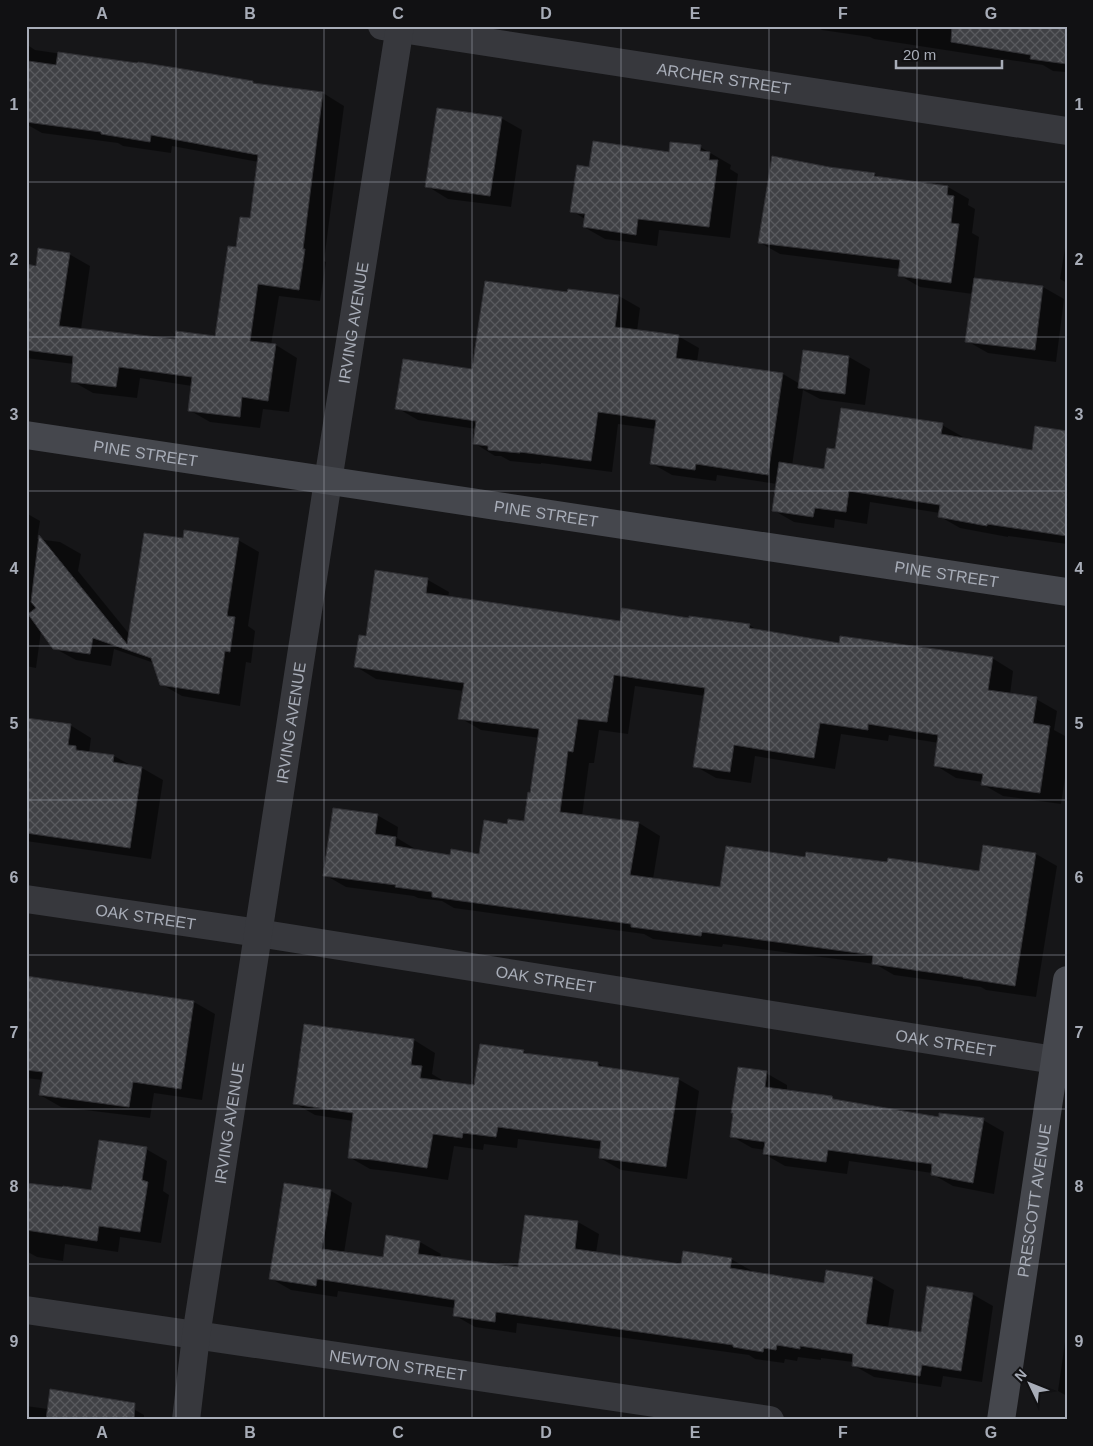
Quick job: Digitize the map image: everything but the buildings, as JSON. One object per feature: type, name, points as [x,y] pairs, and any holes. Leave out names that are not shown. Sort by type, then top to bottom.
[{"type":"street","name":"ARCHER STREET","points":[[394,27],[1067,131]]},
{"type":"street","name":"IRVING AVENUE","points":[[186,1420],[196,1336],[328,481],[394,27]]},
{"type":"street","name":"PINE STREET","points":[[26,435],[1067,592]]},
{"type":"street","name":"OAK STREET","points":[[26,898],[258,933],[1061,1061]]},
{"type":"street","name":"PRESCOTT AVENUE","points":[[1002,1420],[1061,1061],[1067,980]]},
{"type":"street","name":"NEWTON STREET","points":[[26,1310],[770,1420]]}]
